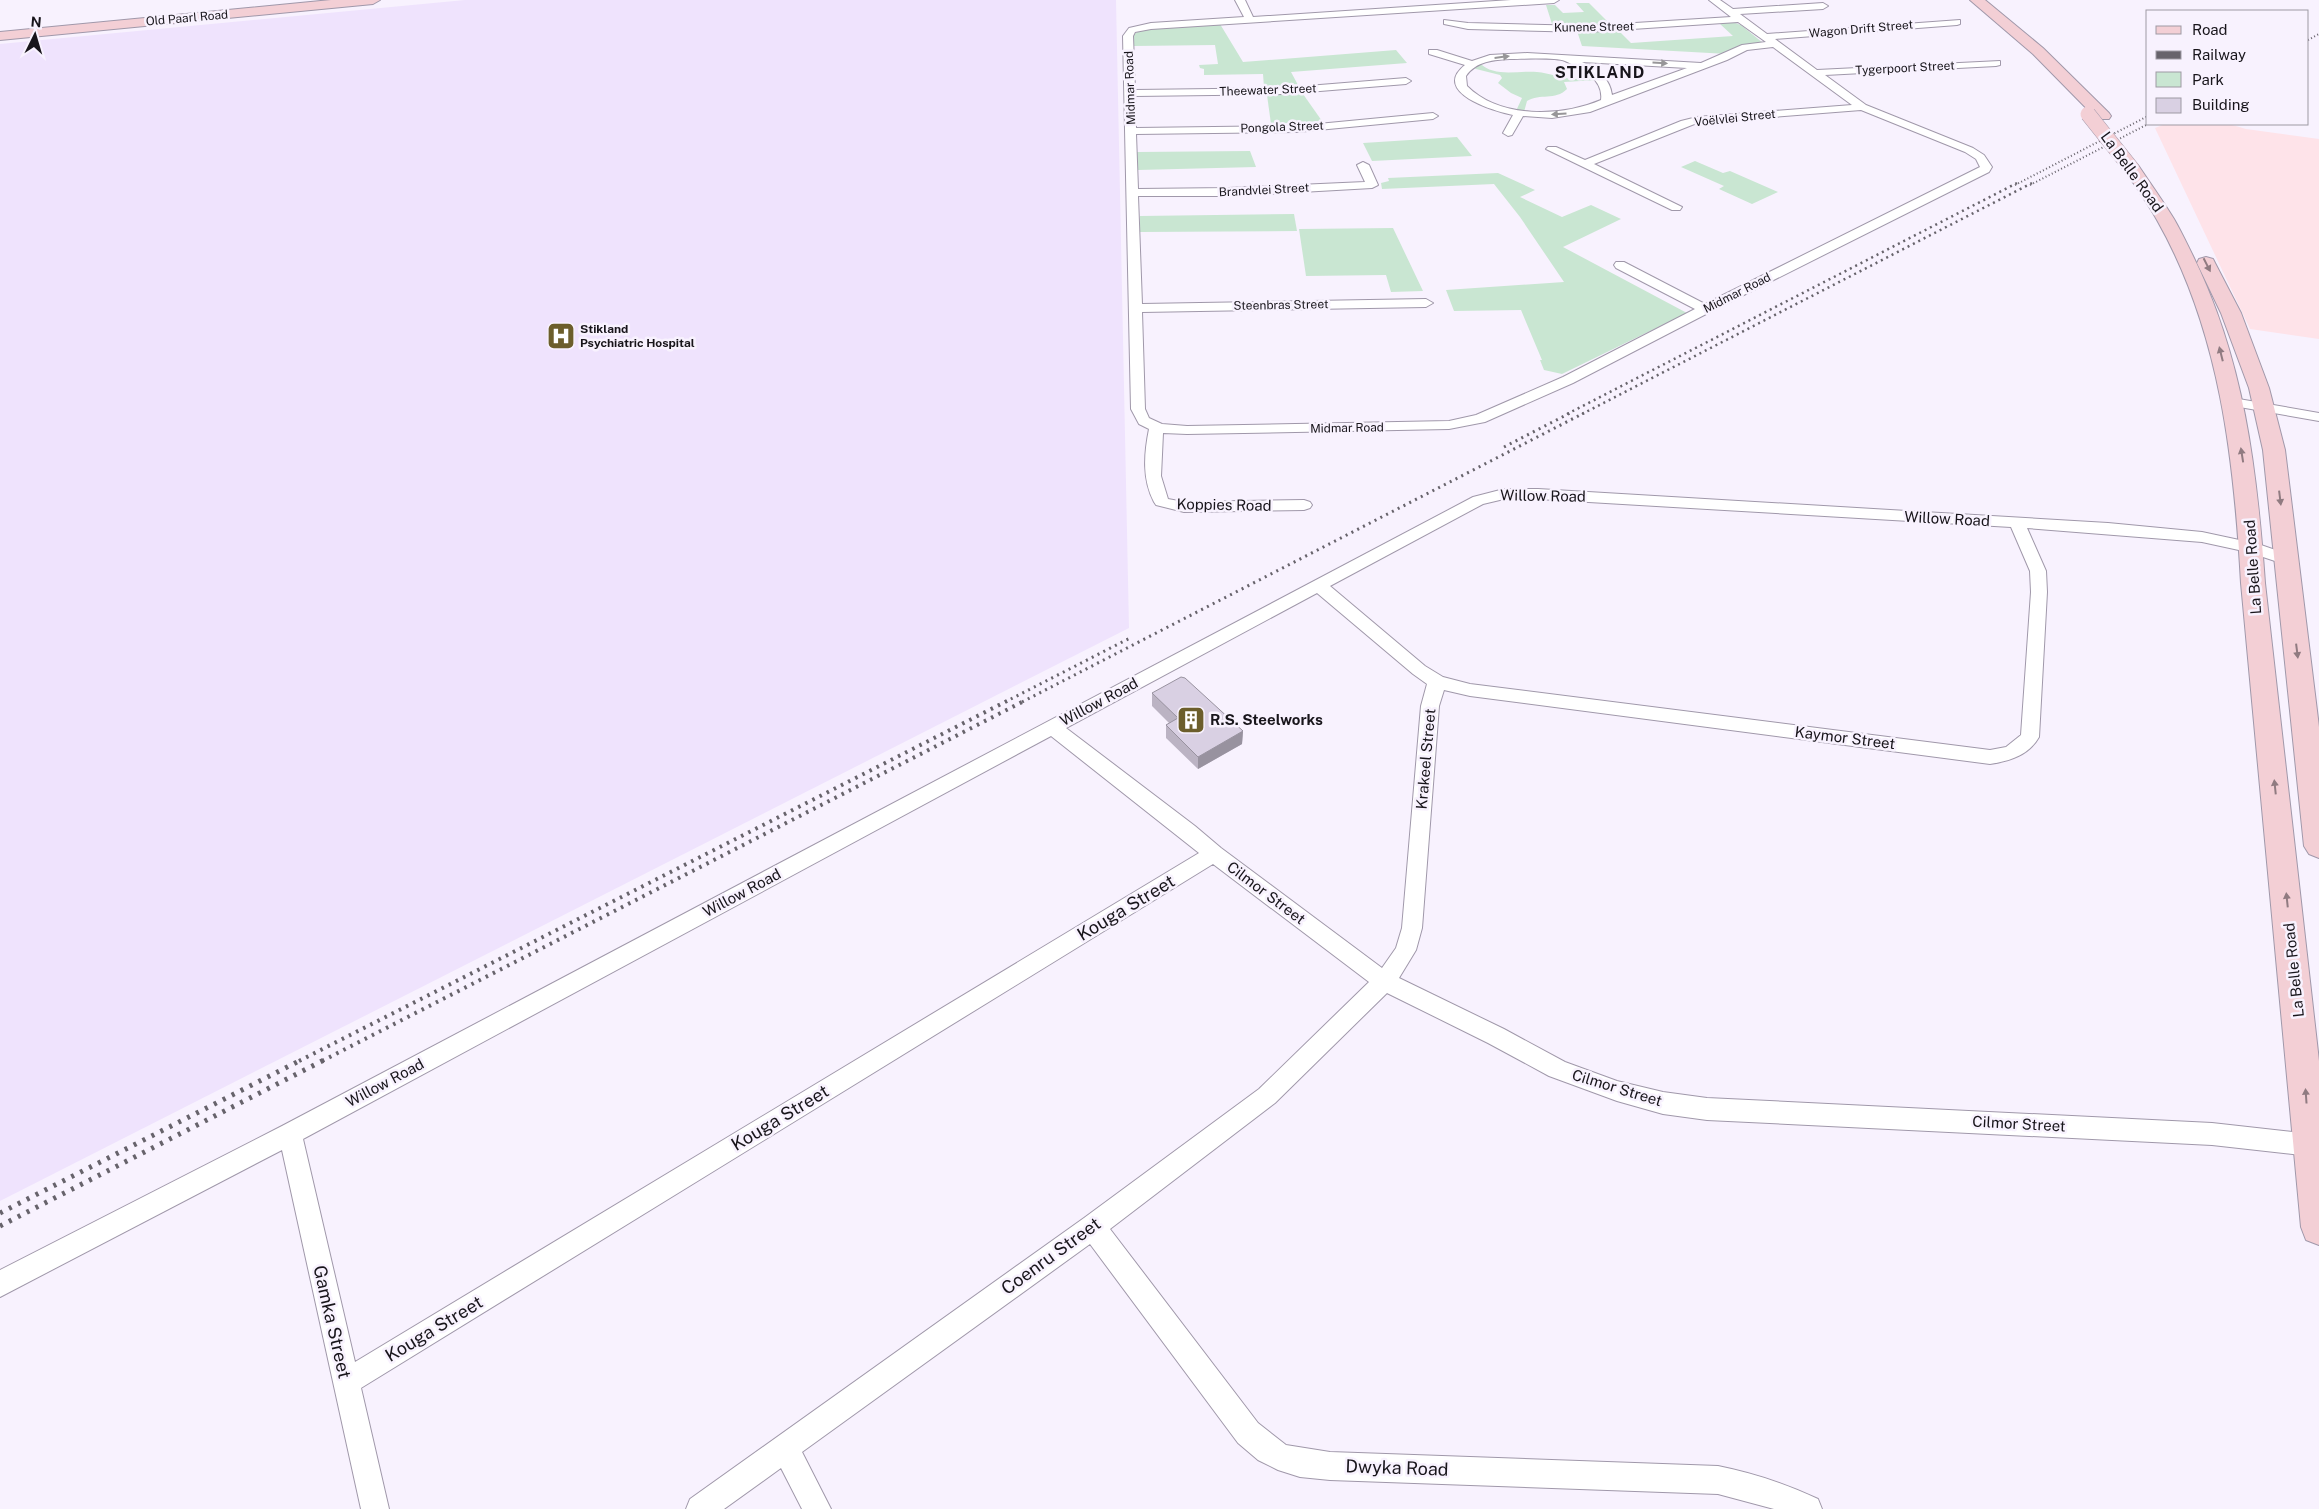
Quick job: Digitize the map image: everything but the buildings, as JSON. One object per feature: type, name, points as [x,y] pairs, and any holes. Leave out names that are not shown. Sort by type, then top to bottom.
[{"type":"main road","name":"Old Paarl Road","points":[[0,36],[176,13],[374,0]]},
{"type":"main road","name":"La Belle Road","points":[[1962,0],[2030,56],[2095,115]]},
{"type":"main road","name":"La Belle Road","points":[[1976,0],[2038,51],[2095,115],[2187,228],[2222,295],[2259,388],[2274,450],[2319,846]]},
{"type":"main road","name":"La Belle Road","points":[[2138,167],[2199,288],[2216,332],[2233,402],[2244,471],[2252,548],[2252,583],[2265,687],[2314,1146],[2319,1227]]},
{"type":"street","points":[[1240,0],[1250,19]]},
{"type":"street","name":"Midmar Road","points":[[1554,0],[1395,5],[1134,29],[1128,36],[1139,414],[1143,420],[1157,427],[1197,430],[1427,426],[1464,423],[1480,419],[1568,380],[1705,309],[1985,170],[1984,161],[1969,150],[1862,107],[1714,0]]},
{"type":"street","points":[[1730,12],[1824,6]]},
{"type":"street","name":"Kunene Street","points":[[1447,22],[1468,26],[1587,29],[1740,19]]},
{"type":"street","name":"Wagon Drift Street","points":[[1473,64],[1464,71],[1460,80],[1462,87],[1468,94],[1490,106],[1519,113],[1562,114],[1590,108],[1734,53],[1745,46],[1769,40],[1957,22]]},
{"type":"street","points":[[1433,52],[1473,64],[1505,56],[1701,66]]},
{"type":"street","points":[[1559,58],[1586,68],[1602,81],[1608,94],[1606,102]]},
{"type":"street","name":"Tygerpoort Street","points":[[1814,73],[1996,63]]},
{"type":"street","name":"Theewater Street","points":[[1130,92],[1283,91],[1406,80]]},
{"type":"street","name":"Voëlvlei Street","points":[[1585,164],[1685,123],[1699,120],[1862,107]]},
{"type":"street","points":[[1508,133],[1519,113]]},
{"type":"street","name":"Pongola Street","points":[[1131,131],[1297,128],[1433,116]]},
{"type":"street","points":[[1552,149],[1676,207]]},
{"type":"street","name":"Brandvlei Street","points":[[1134,193],[1229,192],[1372,185],[1363,165]]},
{"type":"street","points":[[1620,265],[1705,309]]},
{"type":"street","name":"Steenbras Street","points":[[1135,308],[1426,303]]},
{"type":"street","points":[[2233,402],[2319,417]]},
{"type":"street","name":"Koppies Road","points":[[1157,427],[1153,454],[1156,489],[1162,502],[1184,507],[1304,505]]},
{"type":"street","name":"Willow Road","points":[[0,1284],[290,1134],[1478,500],[1504,494],[1538,494],[1745,505],[2180,534],[2217,539],[2288,560]]},
{"type":"street","name":"Kaymor Street","points":[[1437,682],[1470,690],[1780,730],[1990,757],[2004,755],[2014,752],[2030,737],[2040,587],[2038,571],[2017,522]]},
{"type":"street","points":[[1319,586],[1419,670],[1437,682]]},
{"type":"street","name":"Krakeel Street","points":[[1384,982],[1402,958],[1411,937],[1430,706],[1437,682]]},
{"type":"street","name":"Cilmor Street","points":[[1052,727],[1188,831],[1214,854],[1384,982],[1488,1032],[1557,1069],[1616,1090],[1663,1103],[1744,1112],[2212,1134],[2314,1146]]},
{"type":"street","name":"Kouga Street","points":[[345,1383],[1214,854]]},
{"type":"street","name":"Coenru Street","points":[[700,1509],[1093,1227],[1267,1096],[1384,982]]},
{"type":"street","name":"Gamka Street","points":[[290,1134],[375,1509]]},
{"type":"street","name":"Dwyka Road","points":[[1093,1227],[1237,1421],[1254,1440],[1287,1461],[1330,1466],[1718,1480],[1747,1485],[1783,1497],[1808,1509]]},
{"type":"street","points":[[785,1447],[818,1509]]},
{"type":"shaded area","name":"Stikland Psychiatric Hospital","points":[[465,0],[1116,0],[1129,628],[0,1201],[0,44]]},
{"type":"shaded area","points":[[2162,125],[2232,125],[2246,129],[2319,139],[2319,339],[2250,329],[2155,128]]},
{"type":"green space","points":[[1576,3],[1589,3],[1610,24],[1589,26],[1552,24],[1546,5],[1555,5],[1563,13],[1584,12]]},
{"type":"green space","points":[[1732,22],[1741,25],[1763,43],[1728,54],[1582,46],[1577,31],[1619,31],[1631,43],[1733,36],[1719,23]]},
{"type":"green space","points":[[1220,24],[1243,62],[1396,50],[1407,63],[1291,72],[1298,85],[1264,87],[1263,74],[1204,75],[1204,69],[1200,68],[1199,65],[1218,64],[1215,45],[1134,46],[1134,34],[1145,28]]},
{"type":"green space","points":[[1480,63],[1486,68],[1499,72],[1537,72],[1570,79],[1584,78],[1590,75],[1598,80],[1564,82],[1567,89],[1562,93],[1537,97],[1527,101],[1524,112],[1516,111],[1522,98],[1511,93],[1498,83],[1502,78],[1500,75],[1472,68]]},
{"type":"green space","points":[[1303,94],[1322,121],[1271,124],[1267,95]]},
{"type":"green space","points":[[1457,137],[1472,156],[1372,161],[1363,143]]},
{"type":"green space","points":[[1250,151],[1256,167],[1138,170],[1137,152]]},
{"type":"green space","points":[[1695,161],[1723,173],[1730,171],[1778,192],[1752,204],[1719,189],[1724,186],[1681,167]]},
{"type":"green space","points":[[1498,173],[1535,190],[1520,197],[1562,217],[1591,205],[1621,219],[1563,247],[1687,313],[1562,374],[1544,370],[1540,360],[1542,360],[1521,310],[1454,311],[1446,290],[1564,282],[1520,217],[1494,184],[1382,189],[1381,183],[1389,181],[1388,178]]},
{"type":"green space","points":[[1294,214],[1297,231],[1140,232],[1140,216]]},
{"type":"green space","points":[[1393,228],[1423,291],[1391,292],[1386,275],[1306,276],[1299,229]]},
{"type":"railway","points":[[2309,39],[2319,34]]},
{"type":"railway","points":[[2015,185],[2146,117]]},
{"type":"railway","points":[[2030,185],[2146,125]]},
{"type":"railway","points":[[1567,414],[2017,183]]},
{"type":"railway","points":[[1582,414],[2032,183]]},
{"type":"railway","points":[[1504,447],[1570,413]]},
{"type":"railway","points":[[1022,702],[1584,413]]},
{"type":"railway","points":[[1005,702],[1132,637]]},
{"type":"railway","points":[[299,1061],[1007,701]]},
{"type":"railway","points":[[322,1061],[1024,701]]},
{"type":"railway","points":[[0,1213],[301,1060]]},
{"type":"railway","points":[[0,1226],[324,1060]]},
{"type":"place","name":"Stikland Psychiatric Hospital","points":[[561,336]]},
{"type":"place","name":"R.S. Steelworks","points":[[1191,720]]},
{"type":"district","name":"STIKLAND","points":[[1600,72]]}]
